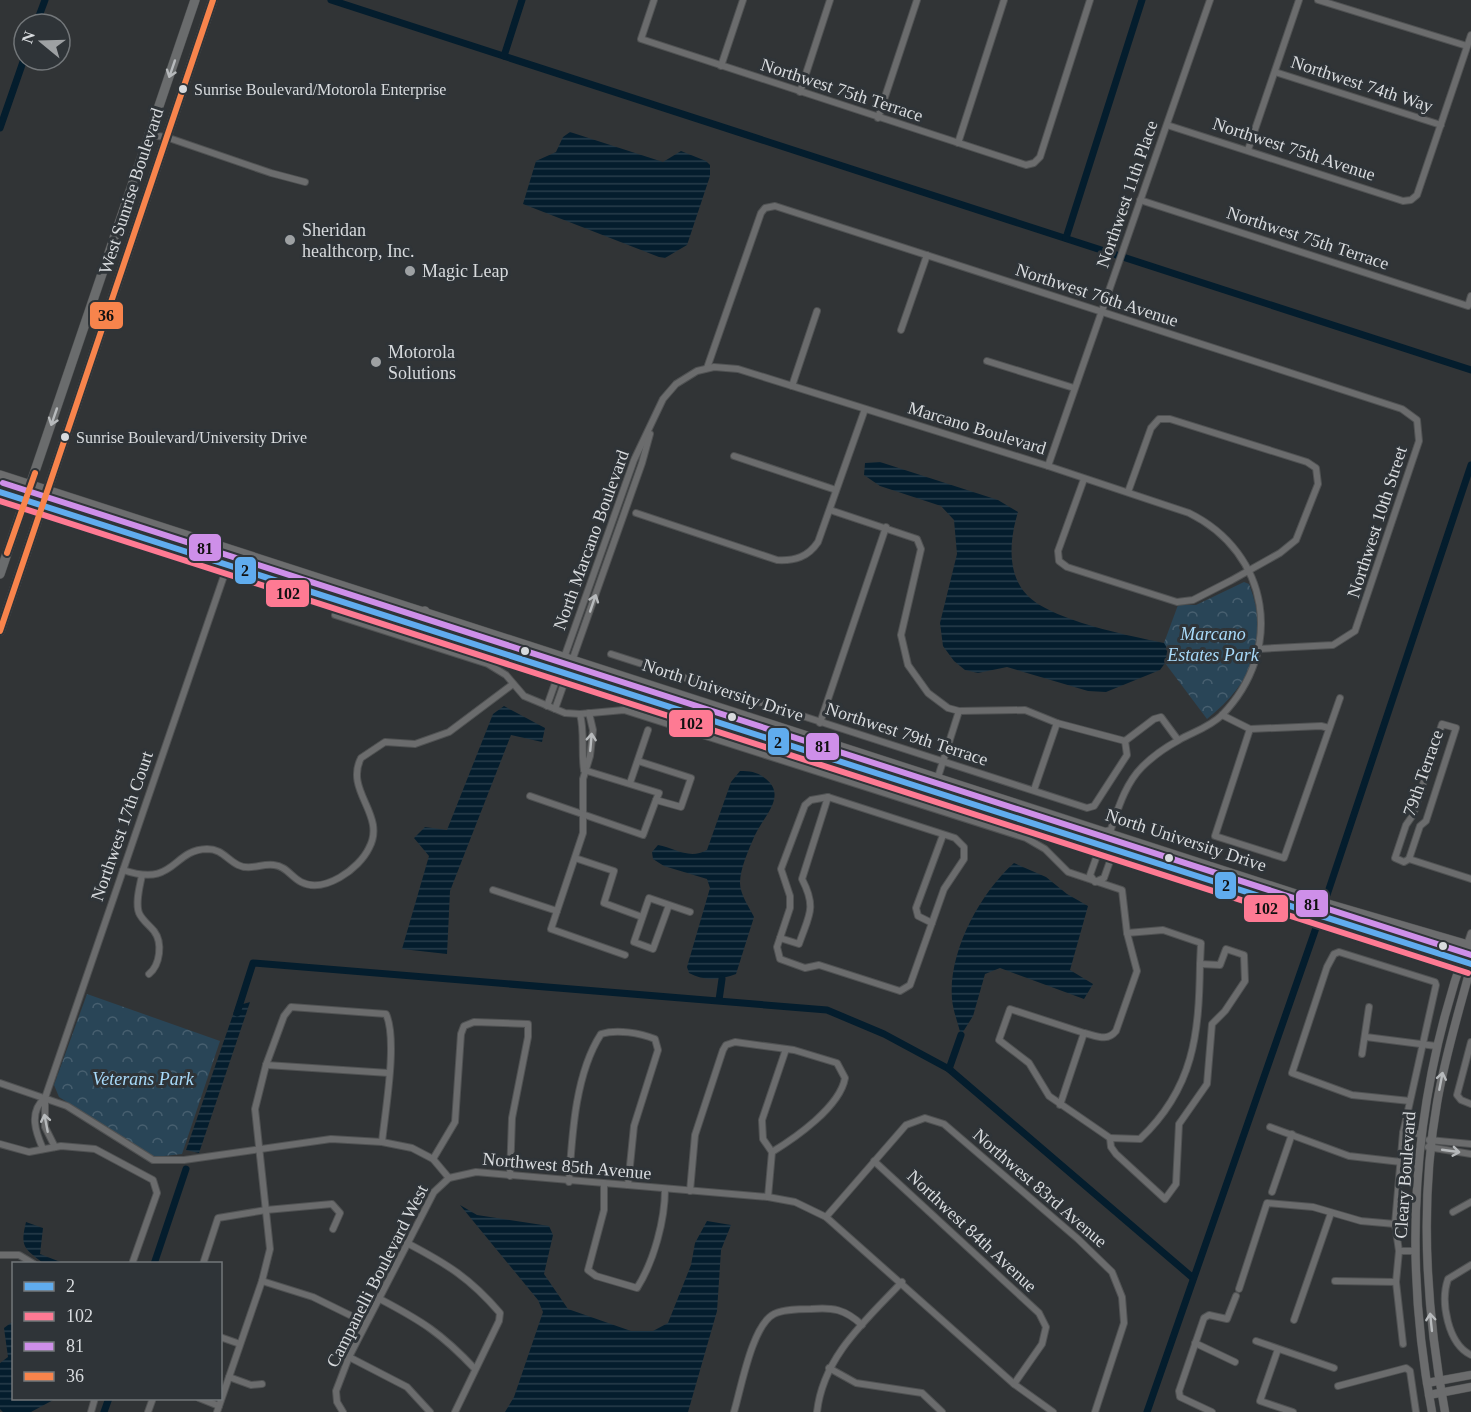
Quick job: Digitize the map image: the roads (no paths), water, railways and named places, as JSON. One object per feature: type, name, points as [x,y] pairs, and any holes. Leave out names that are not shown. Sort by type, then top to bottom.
[{"type":"highway","name":"West Sunrise Boulevard","points":[[0,574],[195,0]]},
{"type":"highway","name":"West Sunrise Boulevard","points":[[0,631],[213,0]]},
{"type":"main road","name":"North University Drive","points":[[0,475],[569,657],[1314,900],[1469,945]]},
{"type":"main road","name":"North University Drive","points":[[0,492],[1471,965]]},
{"type":"main road","points":[[204,557],[223,555],[230,548]]},
{"type":"main road","points":[[228,564],[234,558],[246,554]]},
{"type":"main road","points":[[387,616],[414,615],[425,611]]},
{"type":"main road","points":[[941,794],[954,782]]},
{"type":"main road","points":[[1028,824],[1095,835],[1110,832]]},
{"type":"main road","points":[[1100,847],[1125,844],[1202,867],[1209,865]]},
{"type":"street","name":"Northwest 75th Terrace","points":[[654,0],[641,39],[1026,165],[1034,163],[1040,157],[1090,0]]},
{"type":"street","points":[[722,66],[743,0]]},
{"type":"street","points":[[800,92],[830,0]]},
{"type":"street","points":[[878,118],[917,0]]},
{"type":"street","points":[[958,143],[1004,0]]},
{"type":"street","name":"Northwest 11th Place","points":[[1048,466],[1210,0]]},
{"type":"street","points":[[1248,150],[1299,0]]},
{"type":"street","points":[[1318,0],[1467,46]]},
{"type":"street","points":[[1441,125],[1471,35]]},
{"type":"street","name":"Northwest 74th Way","points":[[1275,72],[1441,125]]},
{"type":"street","name":"Northwest 75th Avenue","points":[[1167,125],[1403,201],[1411,200],[1417,195],[1441,125]]},
{"type":"street","points":[[148,135],[166,137],[271,173],[305,182]]},
{"type":"street","name":"Northwest 75th Terrace","points":[[1140,200],[1468,306],[1471,296]]},
{"type":"street","name":"Northwest 76th Avenue","points":[[707,368],[759,220],[765,208],[775,206],[1402,409],[1417,420]]},
{"type":"street","points":[[901,330],[927,255]]},
{"type":"street","points":[[792,386],[818,311]]},
{"type":"street","points":[[987,361],[1074,388]]},
{"type":"street","name":"Marcano Boulevard","points":[[676,384],[707,368],[738,369],[1128,492],[1189,513],[1211,524],[1229,540],[1248,570],[1261,604],[1264,623],[1258,649],[1246,682],[1222,715]]},
{"type":"street","name":"North Marcano Boulevard","points":[[547,706],[569,657],[634,460],[663,399],[676,384]]},
{"type":"street","points":[[636,513],[777,560],[801,558],[813,550],[818,542],[865,409]]},
{"type":"street","points":[[1084,479],[1058,552],[1059,561],[1067,567],[1177,602],[1193,600],[1280,553],[1296,540],[1318,484],[1316,468],[1307,462],[1170,419],[1159,418],[1151,428],[1128,492]]},
{"type":"street","name":"Northwest 10th Street","points":[[1258,649],[1333,645],[1355,631],[1419,441],[1417,420]]},
{"type":"street","points":[[734,456],[836,490]]},
{"type":"street","points":[[830,510],[886,527],[917,539],[921,543],[902,628],[902,642],[908,665],[934,699],[959,711],[1024,710],[1057,723],[1125,741],[1154,719],[1161,717],[1178,740]]},
{"type":"street","points":[[820,723],[886,527]]},
{"type":"street","name":"Northwest 17th Court","points":[[43,1149],[34,1123],[40,1102],[45,1098],[228,564]]},
{"type":"street","points":[[335,615],[488,664],[506,675],[525,696],[555,709],[580,714],[624,710],[1026,838],[1045,849],[1068,872],[1122,890],[1127,933],[1137,971],[1112,1037],[1104,1038],[1084,1033],[1010,1009],[999,1040],[1029,1063],[1043,1088],[1060,1105],[1110,1138],[1140,1139],[1168,1110],[1185,1076],[1199,1022],[1201,943],[1163,930],[1127,933]]},
{"type":"street","name":"Northwest 79th Terrace","points":[[611,654],[941,762],[1091,808],[1108,787],[1112,775],[1127,755],[1125,741]]},
{"type":"street","name":"North Marcano Boulevard","points":[[555,709],[563,673]]},
{"type":"street","points":[[123,870],[142,875],[160,874],[204,849],[218,851],[243,867],[280,866],[298,881],[309,885],[333,880],[357,863],[369,849],[374,828],[355,776],[361,758],[385,742],[415,744],[449,732],[513,684]]},
{"type":"street","points":[[1250,729],[1215,836],[1284,858],[1340,698]]},
{"type":"street","points":[[938,777],[959,711]]},
{"type":"street","points":[[584,770],[591,745],[592,729],[589,713]]},
{"type":"street","points":[[580,714],[584,730],[583,833],[551,929],[625,956]]},
{"type":"street","points":[[1110,832],[1124,795],[1136,774],[1178,740],[1208,726],[1222,715],[1250,729],[1321,726],[1329,728]]},
{"type":"street","points":[[1034,790],[1057,723]]},
{"type":"street","name":"79th Terrace","points":[[1442,724],[1456,728],[1425,821],[1420,826],[1409,859],[1404,862],[1395,858],[1406,825],[1413,815],[1442,724]]},
{"type":"street","points":[[630,783],[648,730]]},
{"type":"street","points":[[638,761],[691,778],[681,807],[657,800]]},
{"type":"street","points":[[530,796],[644,835],[659,793],[584,770]]},
{"type":"street","points":[[780,938],[799,944],[810,913],[811,898],[802,879],[828,797]]},
{"type":"street","points":[[828,797],[943,835],[961,843],[964,847],[964,859],[944,889],[910,985],[900,991],[819,965],[804,968],[783,961],[778,956],[780,938],[790,908],[790,896],[781,869],[792,834],[805,806],[811,800],[828,797]]},
{"type":"street","points":[[932,923],[918,916],[916,909],[943,835]]},
{"type":"street","points":[[1095,882],[1090,875],[1100,847]]},
{"type":"street","points":[[1095,882],[1104,878],[1110,861],[1126,855]]},
{"type":"street","points":[[575,858],[614,871],[604,903],[642,917]]},
{"type":"street","points":[[1409,859],[1471,879]]},
{"type":"street","points":[[142,875],[138,900],[139,913],[155,933],[158,945],[157,962],[149,974]]},
{"type":"street","points":[[493,890],[557,911]]},
{"type":"street","points":[[669,905],[653,949],[634,942],[649,898],[690,912]]},
{"type":"street","points":[[1469,945],[1471,933]]},
{"type":"street","name":"Cleary Boulevard","points":[[1432,1412],[1418,1316],[1415,1251],[1420,1139],[1436,1046],[1461,961],[1469,945]]},
{"type":"street","points":[[1110,1138],[1111,1147],[1116,1154],[1165,1199],[1176,1184],[1180,1122],[1207,1084],[1212,1024],[1225,1011],[1245,981],[1244,955],[1226,949],[1220,965],[1200,964]]},
{"type":"street","points":[[1403,1344],[1396,1282],[1399,1251],[1395,1224],[1403,1133],[1410,1101],[1421,1044],[1436,986],[1435,982],[1340,952],[1334,954],[1327,967],[1291,1069],[1295,1076],[1352,1095],[1410,1101]]},
{"type":"street","name":"Cleary Boulevard","points":[[1445,1412],[1428,1300],[1426,1251],[1430,1149],[1445,1063],[1471,965]]},
{"type":"street","points":[[222,1397],[262,1281],[270,1249],[255,1109],[266,1065],[284,1016],[291,1007],[386,1014],[390,1023],[389,1073],[382,1142]]},
{"type":"street","points":[[1362,1054],[1370,1008]]},
{"type":"street","points":[[433,1159],[455,1122],[461,1034],[464,1026],[474,1022],[528,1024],[528,1037],[512,1118],[510,1176]]},
{"type":"street","points":[[568,1182],[579,1094],[594,1044],[601,1034],[609,1032],[646,1035],[655,1039],[658,1050],[634,1126],[628,1185]]},
{"type":"street","points":[[1060,1105],[1084,1033]]},
{"type":"street","points":[[1366,1037],[1436,1046]]},
{"type":"street","points":[[690,1191],[695,1135],[726,1045],[735,1042],[786,1049],[837,1063],[844,1071],[844,1084],[831,1103],[808,1127],[772,1152]]},
{"type":"street","points":[[1471,1042],[1457,1095],[1461,1100],[1471,1104]]},
{"type":"street","points":[[768,1197],[772,1152],[763,1139],[762,1120],[786,1049]]},
{"type":"street","points":[[266,1065],[389,1073]]},
{"type":"street","points":[[0,1083],[67,1106],[153,1160],[184,1160],[259,1147],[331,1139],[382,1142],[412,1148],[433,1159],[449,1178]]},
{"type":"street","points":[[45,1098],[45,1127],[55,1147]]},
{"type":"street","name":"Northwest 83rd Avenue","points":[[874,1161],[906,1125],[925,1118],[944,1124],[1078,1239],[1112,1272],[1122,1297],[1124,1323],[1095,1412]]},
{"type":"street","points":[[1270,1127],[1349,1156],[1401,1162]]},
{"type":"street","points":[[1403,1133],[1420,1139],[1471,1144]]},
{"type":"street","points":[[1272,1192],[1292,1134]]},
{"type":"street","points":[[1420,1139],[1430,1149],[1471,1154]]},
{"type":"street","points":[[0,1144],[29,1152],[55,1147],[78,1146],[95,1149],[153,1180],[157,1193],[132,1262]]},
{"type":"street","points":[[826,1217],[874,1161]]},
{"type":"street","name":"Northwest 84th Avenue","points":[[874,1161],[1039,1313],[1046,1327],[1042,1344],[1014,1384]]},
{"type":"street","name":"Northwest 85th Avenue","points":[[449,1178],[476,1172],[568,1182],[768,1197],[806,1206],[826,1217],[902,1282],[1014,1384],[1053,1412]]},
{"type":"street","name":"Campanelli Boulevard West","points":[[343,1412],[337,1402],[336,1390],[349,1357],[434,1192],[449,1178]]},
{"type":"street","points":[[604,1184],[604,1210],[588,1270],[596,1276],[637,1288],[644,1277],[663,1215],[665,1189]]},
{"type":"street","points":[[1453,1212],[1471,1202]]},
{"type":"street","points":[[1212,1412],[1197,1409],[1180,1397],[1179,1391],[1204,1318],[1209,1315],[1227,1319],[1267,1203],[1313,1207],[1361,1221],[1395,1224]]},
{"type":"street","points":[[203,1262],[218,1218],[266,1210],[333,1204],[340,1213],[333,1229]]},
{"type":"street","points":[[1294,1320],[1331,1213]]},
{"type":"street","points":[[407,1243],[454,1268],[482,1291],[500,1313],[499,1321],[455,1412]]},
{"type":"street","points":[[1399,1251],[1415,1251]]},
{"type":"street","points":[[0,1255],[20,1255],[32,1262]]},
{"type":"street","points":[[1471,1265],[1448,1279],[1446,1293],[1451,1334],[1463,1351],[1471,1355]]},
{"type":"street","points":[[262,1281],[313,1297],[366,1323]]},
{"type":"street","points":[[1335,1281],[1396,1282]]},
{"type":"street","points":[[817,1412],[820,1389],[829,1368],[861,1325],[902,1282]]},
{"type":"street","points":[[378,1299],[425,1322],[448,1341],[475,1369]]},
{"type":"street","points":[[734,1412],[754,1342],[760,1328],[769,1317],[781,1311],[831,1307],[843,1310],[861,1325]]},
{"type":"street","points":[[222,1338],[240,1344]]},
{"type":"street","points":[[1257,1341],[1334,1368]]},
{"type":"street","points":[[1195,1343],[1235,1362]]},
{"type":"street","points":[[1278,1349],[1260,1401],[1293,1412]]},
{"type":"street","points":[[349,1357],[407,1387],[430,1412]]},
{"type":"street","points":[[829,1368],[856,1383],[922,1393],[942,1412]]},
{"type":"street","points":[[1338,1386],[1406,1368],[1410,1371],[1416,1412]]},
{"type":"street","points":[[1427,1383],[1471,1375]]},
{"type":"street","points":[[229,1377],[251,1385],[262,1384]]},
{"type":"street","points":[[1429,1395],[1471,1387]]},
{"type":"street","points":[[202,1400],[218,1409]]},
{"type":"waterway","points":[[40,12],[45,0]]},
{"type":"waterway","points":[[331,0],[1471,370]]},
{"type":"waterway","points":[[504,56],[522,0]]},
{"type":"waterway","points":[[1066,238],[1142,0]]},
{"type":"waterway","points":[[0,128],[19,72]]},
{"type":"waterway","points":[[1327,895],[1471,465]]},
{"type":"waterway","points":[[1147,1412],[1317,925]]},
{"type":"waterway","points":[[237,1013],[253,963],[827,1010],[884,1034],[949,1069],[1193,1278]]},
{"type":"waterway","points":[[719,1000],[722,979]]},
{"type":"waterway","points":[[949,1069],[961,1035]]},
{"type":"waterway","points":[[155,1262],[186,1169]]},
{"type":"waterway","points":[[104,1412],[108,1400]]},
{"type":"place","name":"Sunrise Boulevard/Motorola Enterprise","points":[[183,89]]},
{"type":"place","name":"Sheridan healthcorp, Inc.","points":[[290,240]]},
{"type":"place","name":"Magic Leap","points":[[410,271]]},
{"type":"place","name":"Motorola Solutions","points":[[376,362]]},
{"type":"place","name":"Sunrise Boulevard/University Drive","points":[[65,437]]},
{"type":"park label","name":"Marcano Estates Park","points":[[1213,644]]},
{"type":"park label","name":"Veterans Park","points":[[143,1079]]}]
